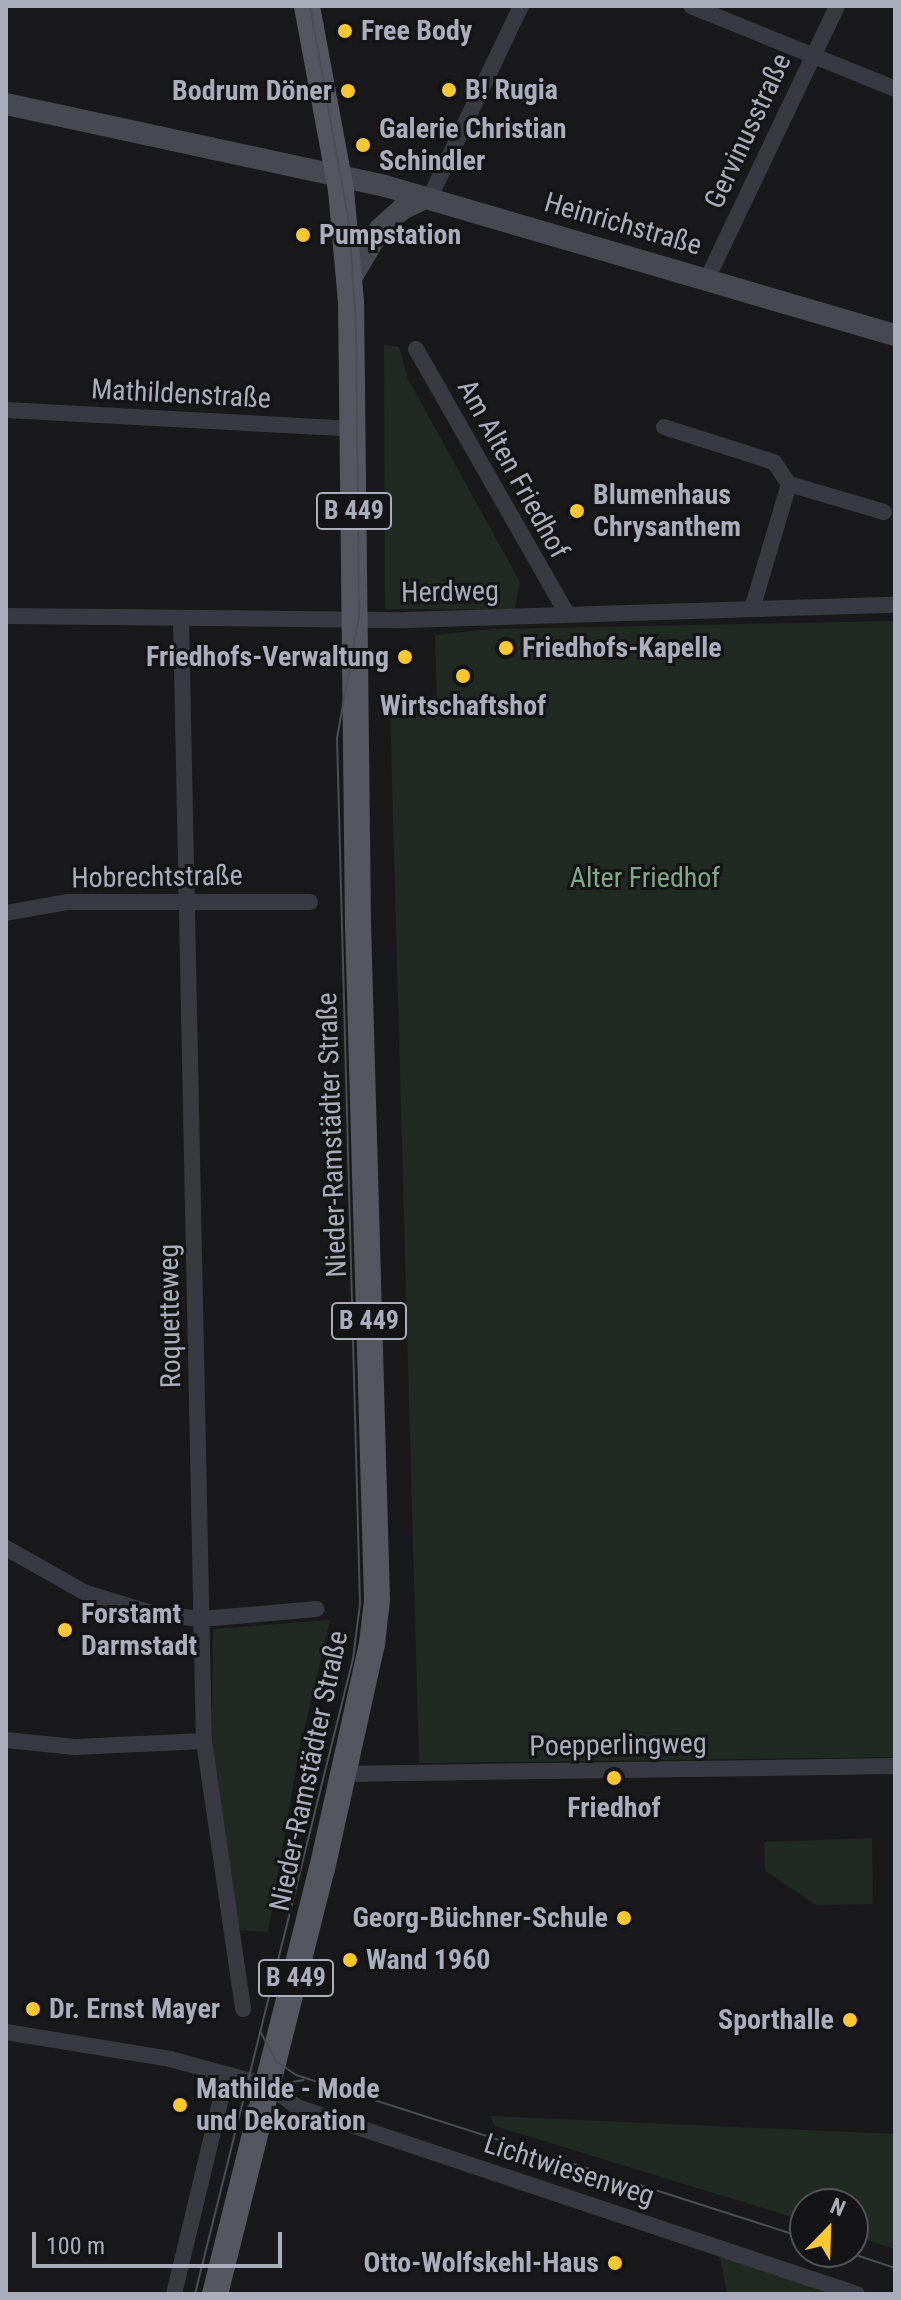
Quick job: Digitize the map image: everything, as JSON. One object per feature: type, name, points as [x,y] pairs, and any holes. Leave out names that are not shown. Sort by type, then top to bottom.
[{"type":"main road","name":"Nieder-Ramstädter Straße","points":[[215,2294],[270,2086],[342,1774],[377,1600],[350,280],[338,175],[307,6]]},
{"type":"main road","name":"Heinrichstraße","points":[[6,104],[338,175],[427,198],[895,335]]},
{"type":"main road","points":[[350,280],[380,229],[402,209],[427,198]]},
{"type":"street","points":[[427,198],[521,6]]},
{"type":"street","points":[[691,6],[895,89]]},
{"type":"street","name":"Gervinusstraße","points":[[707,279],[837,6]]},
{"type":"street","name":"Am Alten Friedhof","points":[[416,349],[566,612]]},
{"type":"street","name":"Mathildenstraße","points":[[6,410],[354,429]]},
{"type":"street","points":[[664,427],[774,462],[789,484],[884,512]]},
{"type":"street","points":[[752,609],[789,484]]},
{"type":"street","name":"Herdweg","points":[[6,616],[181,619],[355,617],[895,605]]},
{"type":"street","name":"Roquetteweg","points":[[181,619],[204,1741],[243,2009]]},
{"type":"street","name":"Hobrechtstraße","points":[[6,913],[67,902],[310,902]]},
{"type":"street","points":[[6,1548],[86,1593],[155,1614],[202,1619],[317,1609]]},
{"type":"street","points":[[6,1740],[75,1747],[204,1741]]},
{"type":"street","name":"Poepperlingweg","points":[[342,1774],[895,1766]]},
{"type":"street","name":"Lichtwiesenweg","points":[[6,2032],[170,2059],[270,2086],[297,2107],[857,2294]]},
{"type":"street","points":[[174,2294],[227,2074]]},
{"type":"green space","points":[[384,345],[399,347],[408,379],[520,582],[515,609],[385,609]]},
{"type":"green space","name":"Alter Friedhof","points":[[895,621],[895,1757],[419,1763],[390,708],[437,707],[435,635],[493,629]]},
{"type":"green space","points":[[330,1620],[298,1756],[268,1932],[234,1930],[212,1740],[213,1629]]},
{"type":"green space","points":[[872,1838],[873,1904],[816,1905],[765,1871],[764,1842]]},
{"type":"green space","points":[[490,2116],[895,2134],[895,2249],[869,2241],[869,2188],[789,2188],[789,2216],[495,2126]]},
{"type":"green space","points":[[719,2252],[842,2294],[727,2294]]},
{"type":"tram line","points":[[195,2294],[353,1659],[360,1604],[337,738],[359,617],[356,325],[349,223],[310,6]]},
{"type":"tram line","points":[[260,2031],[276,2061],[296,2075],[789,2233]]},
{"type":"tram line","points":[[243,2112],[270,2086],[303,2080]]},
{"type":"tram line","points":[[869,2259],[895,2268]]},
{"type":"place","name":"Free Body","points":[[345,31]]},
{"type":"place","name":"B! Rugia","points":[[449,90]]},
{"type":"place","name":"Bodrum Döner","points":[[348,91]]},
{"type":"place","name":"Galerie Christian Schindler","points":[[363,145]]},
{"type":"place","name":"Pumpstation","points":[[303,235]]},
{"type":"place","name":"Blumenhaus Chrysanthem","points":[[577,511]]},
{"type":"place","name":"Friedhofs-Kapelle","points":[[506,648]]},
{"type":"place","name":"Friedhofs-Verwaltung","points":[[405,657]]},
{"type":"place","name":"Wirtschaftshof","points":[[463,676]]},
{"type":"place","name":"Forstamt Darmstadt","points":[[65,1630]]},
{"type":"place","name":"Friedhof","points":[[614,1778]]},
{"type":"place","name":"Georg-Büchner-Schule","points":[[624,1918]]},
{"type":"place","name":"Wand 1960","points":[[350,1960]]},
{"type":"place","name":"Dr. Ernst Mayer","points":[[33,2009]]},
{"type":"place","name":"Sporthalle","points":[[850,2020]]},
{"type":"place","name":"Mathilde - Mode und Dekoration","points":[[180,2105]]},
{"type":"place","name":"Otto-Wolfskehl-Haus","points":[[615,2263]]}]
